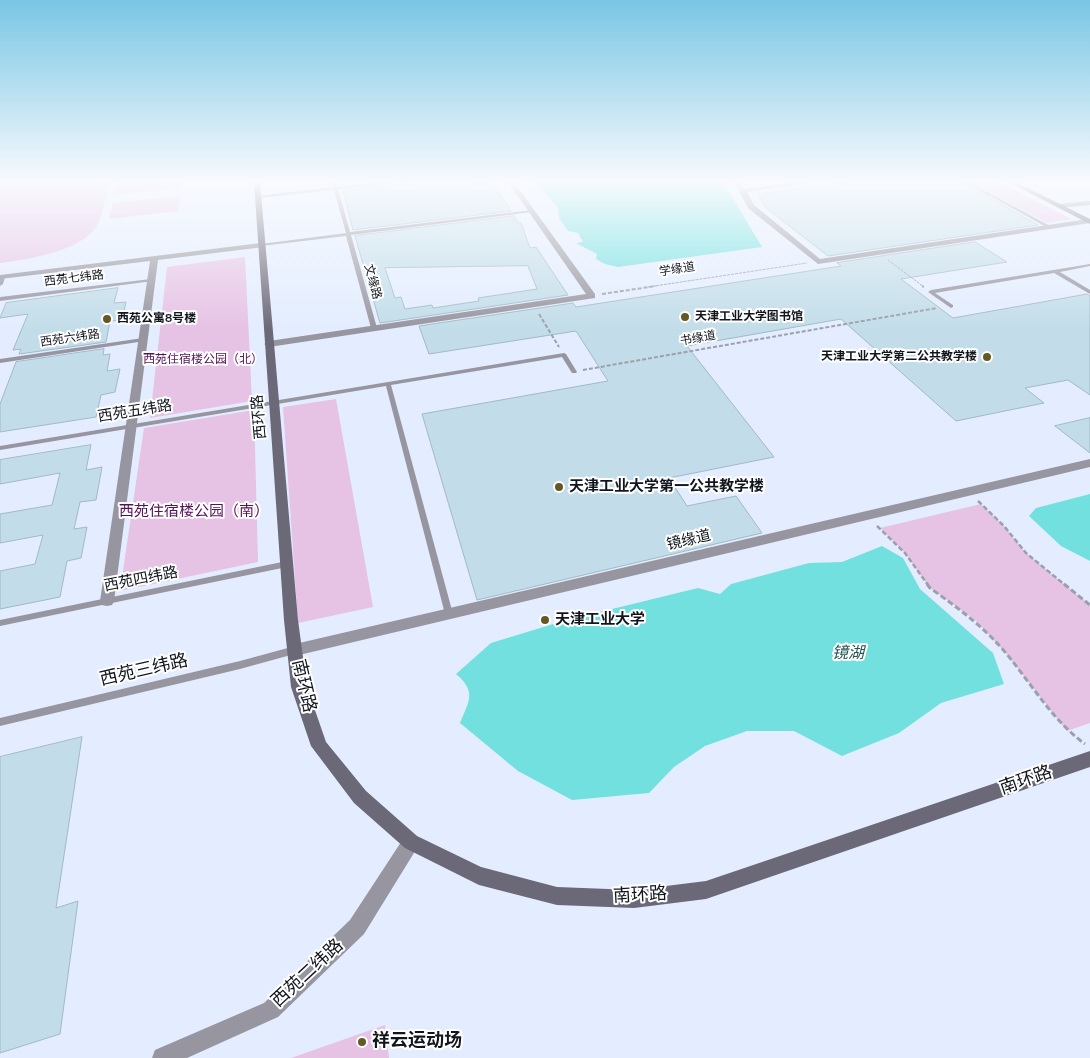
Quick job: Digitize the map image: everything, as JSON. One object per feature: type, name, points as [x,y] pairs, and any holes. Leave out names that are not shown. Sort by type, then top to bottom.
[{"type":"street","name":"西环路","points":[[260,231],[295,650]]},
{"type":"street","points":[[269,344],[592,296],[546,231]]},
{"type":"street","points":[[781,231],[818,262],[1021,231]]},
{"type":"street","points":[[1,279],[261,245]]},
{"type":"street","points":[[107,601],[154,258]]},
{"type":"street","name":"镜缘道","points":[[295,650],[1090,464]]},
{"type":"street","name":"南环路","points":[[295,650],[299,686],[319,746],[360,797],[411,842],[479,876],[557,896],[634,899],[706,890],[1090,759]]},
{"type":"street","name":"西苑二纬路","points":[[163,1058],[271,1010],[357,927],[411,842]]},
{"type":"lane","points":[[261,245],[369,231]]},
{"type":"lane","name":"文缘路","points":[[348,234],[374,328]]},
{"type":"lane","points":[[931,292],[1090,265]]},
{"type":"lane","points":[[1055,271],[1090,292]]},
{"type":"lane","name":"西苑七纬路","points":[[0,299],[151,280]]},
{"type":"lane","points":[[931,292],[951,306]]},
{"type":"lane","name":"西苑六纬路","points":[[0,361],[143,340]]},
{"type":"lane","points":[[274,402],[564,355],[574,372]]},
{"type":"lane","points":[[388,384],[449,614]]},
{"type":"lane","name":"西苑五纬路","points":[[0,448],[274,402]]},
{"type":"lane","name":"西苑四纬路","points":[[0,623],[287,564]]},
{"type":"lane","name":"西苑三纬路","points":[[0,722],[240,665],[295,650]]},
{"type":"path","points":[[878,253],[931,292]]},
{"type":"path","name":"学缘道","points":[[592,296],[818,262]]},
{"type":"path","points":[[533,304],[564,355]]},
{"type":"path","name":"书缘道","points":[[574,372],[951,306]]},
{"type":"path","points":[[971,493],[1004,526],[1026,553],[1090,605]]},
{"type":"path","points":[[866,517],[905,553],[930,588],[975,620],[987,632],[1067,731],[1090,748]]},
{"type":"shaded area","name":"天津工业大学","points":[[0,231],[1090,231],[1090,1058],[0,1058]]},
{"type":"green space","points":[[0,231],[92,231],[78,242],[52,253],[0,263]]},
{"type":"green space","name":"西苑住宿楼公园（北）","points":[[245,257],[252,401],[150,418],[167,267]]},
{"type":"green space","points":[[336,399],[373,607],[298,623],[283,407]]},
{"type":"green space","name":"西苑住宿楼公园（南）","points":[[254,410],[258,562],[120,591],[144,428]]},
{"type":"green space","points":[[981,504],[1004,526],[1026,553],[1090,605],[1090,723],[1067,731],[1004,651],[975,620],[930,588],[905,553],[880,528]]},
{"type":"green space","name":"祥云运动场","points":[[385,1025],[389,1058],[291,1058]]},
{"type":"water","points":[[570,231],[753,231],[762,247],[618,267],[605,264],[596,259],[597,254],[576,243],[583,242],[578,233]]},
{"type":"water","points":[[1090,494],[1090,561],[1061,546],[1029,516],[1036,508]]},
{"type":"water","name":"镜湖","points":[[882,546],[903,558],[920,589],[993,653],[1004,684],[941,703],[899,733],[842,756],[794,731],[747,731],[705,746],[674,767],[649,793],[572,800],[518,771],[460,723],[468,703],[469,692],[463,680],[456,674],[491,643],[563,621],[698,588],[720,594],[731,584],[809,563],[842,562]]},
{"type":"building","points":[[392,231],[524,231],[530,248],[536,247],[568,295],[380,323],[355,236]],"holes":[[[528,266],[537,289],[478,298],[479,301],[433,308],[432,305],[405,309],[401,297],[395,298],[385,268]]]},
{"type":"building","points":[[796,231],[995,231],[828,256]]},
{"type":"building","points":[[975,242],[1007,262],[901,279],[953,318],[1087,294],[1090,296],[1090,395],[1068,380],[1025,388],[1044,403],[956,421],[841,319],[687,346],[774,457],[669,478],[687,506],[736,496],[762,533],[477,600],[422,414],[608,381],[576,331],[429,354],[419,326],[573,303],[576,307],[841,266],[837,263]]},
{"type":"building","name":"西苑公寓8号楼","points":[[118,288],[114,303],[126,302],[122,320],[110,321],[106,342],[19,354],[21,349],[13,350],[28,314],[0,318],[6,303]]},
{"type":"building","points":[[104,349],[103,355],[110,354],[107,371],[120,369],[115,392],[101,395],[96,417],[0,432],[0,404],[16,362]]},
{"type":"building","points":[[1090,418],[1090,453],[1055,426]]},
{"type":"building","points":[[91,445],[86,470],[102,467],[96,500],[80,502],[74,529],[87,527],[81,558],[67,561],[60,597],[0,609],[0,571],[35,564],[43,535],[0,543],[0,514],[52,505],[60,473],[0,484],[0,460]]},
{"type":"building","points":[[82,737],[56,908],[78,901],[60,1034],[0,1053],[0,757]]},
{"type":"place","name":"天津工业大学图书馆","points":[[685,317]]},
{"type":"place","name":"西苑公寓8号楼","points":[[107,319]]},
{"type":"place","name":"天津工业大学第二公共教学楼","points":[[987,357]]},
{"type":"place","name":"天津工业大学第一公共教学楼","points":[[559,487]]},
{"type":"place","name":"天津工业大学","points":[[545,620]]},
{"type":"place","name":"祥云运动场","points":[[362,1042]]}]
